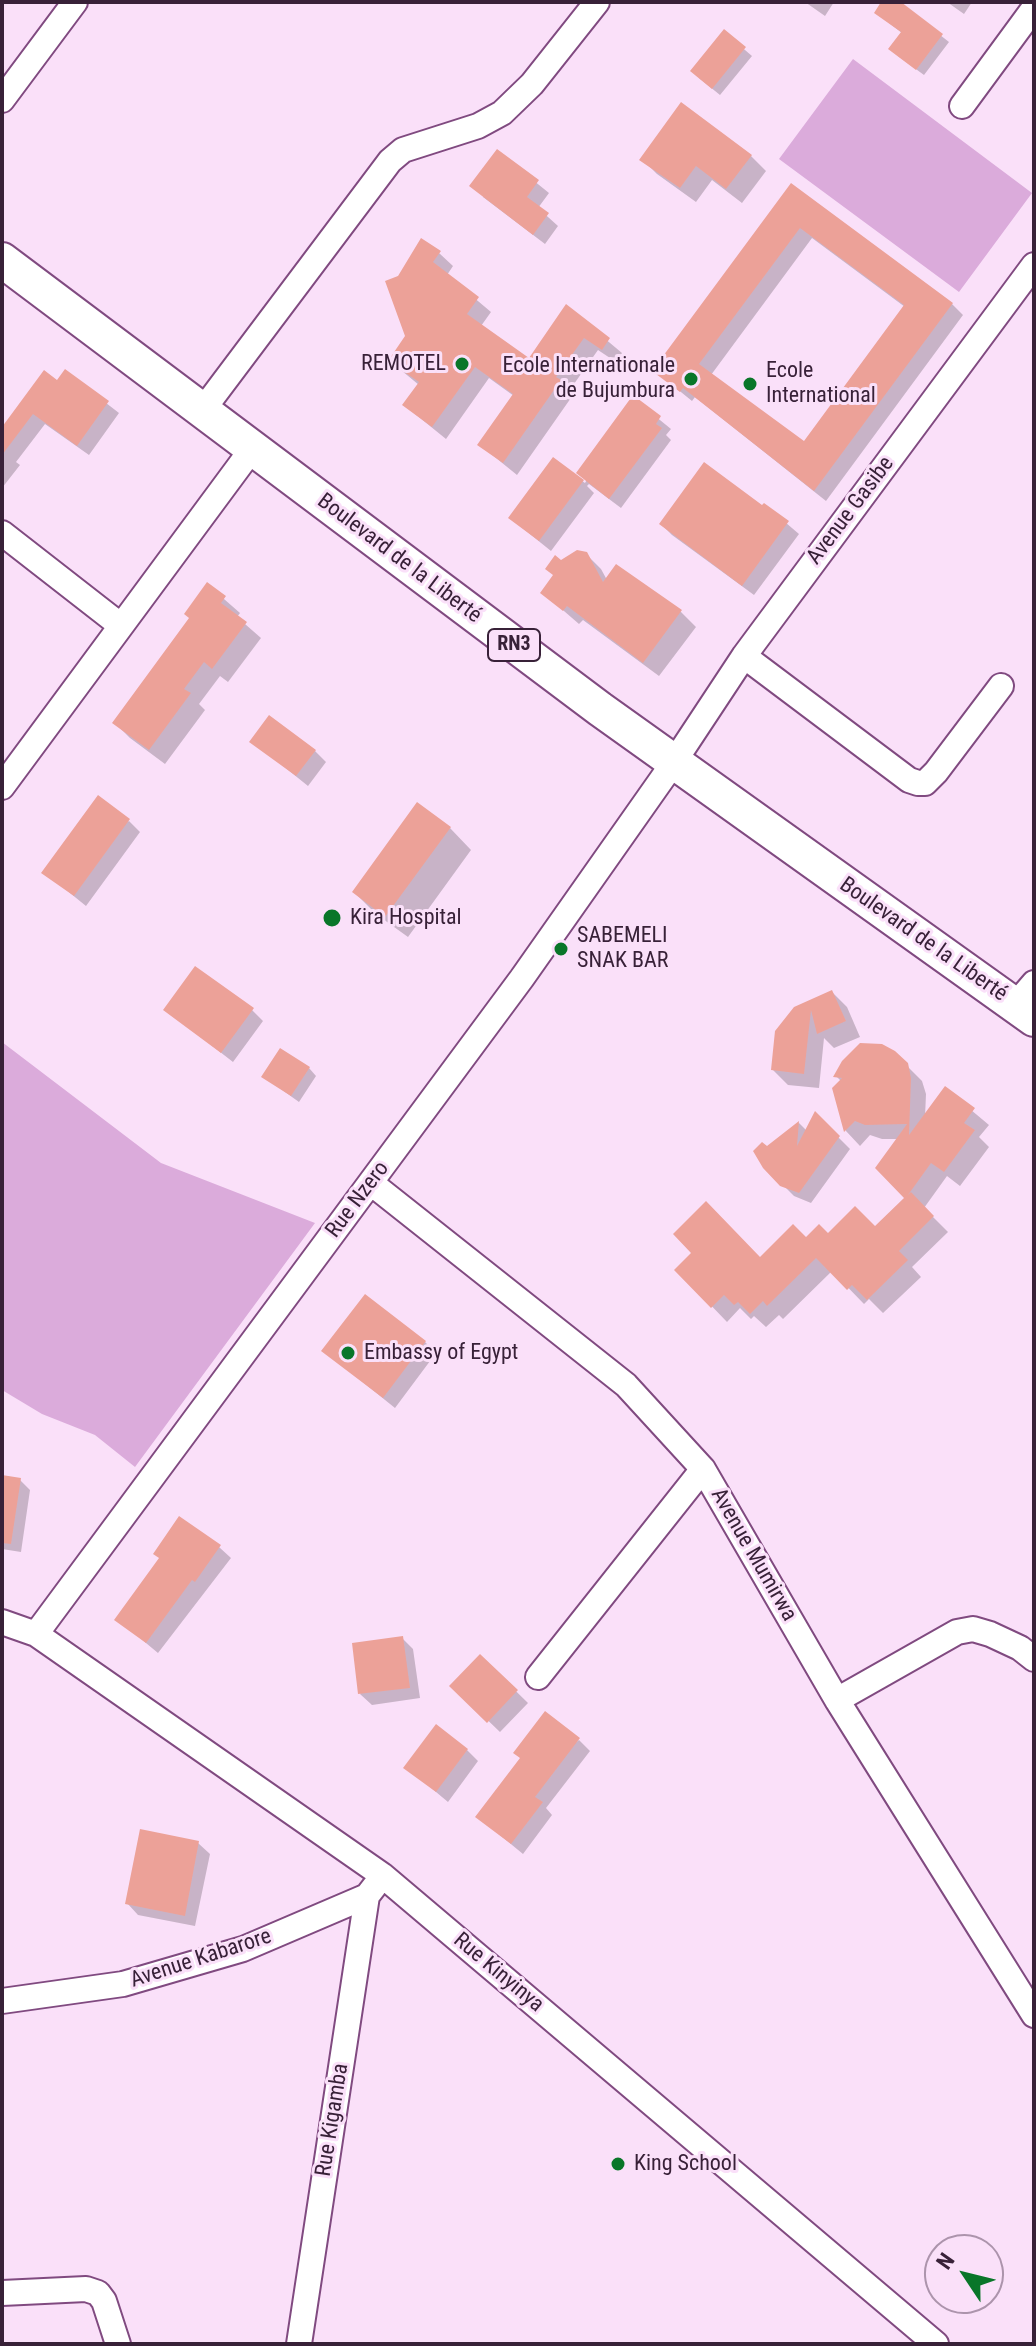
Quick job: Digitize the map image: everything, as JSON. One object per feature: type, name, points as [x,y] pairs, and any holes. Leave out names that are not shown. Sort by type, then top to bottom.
[{"type":"highway","name":"Boulevard de la Liberté","points":[[2,260],[674,762],[1028,1002]]},
{"type":"street","points":[[2,100],[75,2]]},
{"type":"street","points":[[202,411],[390,161],[403,150],[478,126],[502,113],[532,84],[597,2]]},
{"type":"street","points":[[962,106],[1034,8]]},
{"type":"street","name":"Avenue Gasibe","points":[[674,762],[744,656],[1034,265]]},
{"type":"street","points":[[6,772],[252,449]]},
{"type":"street","points":[[2,533],[120,625]]},
{"type":"street","points":[[744,656],[909,780],[918,783],[925,783],[936,772],[1001,686]]},
{"type":"street","name":"Rue Nzero","points":[[36,1634],[522,978],[674,762]]},
{"type":"street","name":"Avenue Mumirwa","points":[[371,1183],[626,1385],[703,1469],[837,1700],[1034,2015]]},
{"type":"street","points":[[538,1677],[703,1469]]},
{"type":"street","name":"Rue Kinyinya","points":[[2,1622],[36,1634],[382,1875],[936,2344]]},
{"type":"street","points":[[837,1700],[957,1632],[973,1629],[990,1634],[1020,1648],[1034,1659]]},
{"type":"street","points":[[367,1896],[382,1875]]},
{"type":"street","name":"Avenue Kabarore","points":[[2,2001],[123,1984],[243,1949],[367,1896]]},
{"type":"street","name":"Rue Kigamba","points":[[299,2344],[367,1896]]},
{"type":"street","points":[[2,2293],[86,2289],[98,2293],[104,2301],[118,2344]]},
{"type":"shaded area","points":[[853,59],[1032,193],[959,292],[779,159]]},
{"type":"shaded area","points":[[2,1042],[161,1163],[315,1223],[135,1467],[95,1435],[42,1414],[2,1390]]},
{"type":"building","points":[[881,2],[901,2],[943,34],[916,70],[888,49],[901,32],[874,13]]},
{"type":"building","points":[[724,29],[746,47],[712,89],[690,71]]},
{"type":"building","points":[[681,102],[752,155],[726,189],[696,166],[680,188],[639,160]]},
{"type":"building","points":[[497,149],[539,180],[527,197],[549,213],[533,235],[469,186]]},
{"type":"building","points":[[791,183],[953,303],[814,491],[683,388],[680,392],[652,371]],"holes":[[[800,228],[904,305],[804,441],[699,364]]]},
{"type":"building","points":[[421,238],[441,251],[433,262],[479,297],[467,314],[529,358],[566,304],[610,338],[602,350],[584,338],[556,377],[561,380],[503,463],[477,445],[513,394],[475,367],[432,427],[402,405],[419,382],[388,361],[405,336],[385,281],[398,276]]},
{"type":"building","points":[[65,369],[109,401],[77,446],[33,414],[2,455],[2,427],[44,370],[57,380]]},
{"type":"building","points":[[633,395],[661,416],[656,424],[662,428],[609,499],[576,473]]},
{"type":"building","points":[[553,457],[584,480],[539,541],[508,518]]},
{"type":"building","points":[[704,462],[789,521],[742,586],[659,524]]},
{"type":"building","points":[[577,550],[587,552],[603,582],[616,564],[682,610],[643,663],[567,606],[563,611],[540,593],[553,575],[545,569],[555,555],[561,560]]},
{"type":"building","points":[[207,582],[226,596],[221,603],[247,622],[212,669],[204,662],[184,689],[191,693],[149,750],[112,723],[189,618],[184,614]]},
{"type":"building","points":[[269,715],[316,750],[296,776],[249,742]]},
{"type":"building","points":[[98,795],[130,819],[74,896],[41,873]]},
{"type":"building","points":[[417,802],[451,827],[385,917],[352,892]]},
{"type":"building","points":[[195,966],[254,1008],[221,1053],[163,1010]]},
{"type":"building","points":[[832,990],[846,1021],[817,1034],[811,1010],[804,1074],[771,1070],[775,1031],[794,1007]]},
{"type":"building","points":[[860,1043],[882,1044],[908,1063],[911,1078],[909,1135],[945,1086],[975,1108],[964,1123],[975,1130],[944,1172],[931,1163],[908,1195],[911,1192],[934,1216],[899,1251],[908,1260],[867,1300],[852,1285],[847,1290],[816,1258],[767,1306],[763,1301],[750,1314],[738,1302],[734,1305],[724,1295],[711,1308],[674,1270],[691,1253],[673,1234],[706,1201],[760,1257],[793,1224],[806,1237],[819,1224],[828,1233],[855,1206],[875,1226],[904,1198],[875,1168],[907,1124],[865,1125],[855,1121],[844,1132],[832,1088],[842,1078],[833,1077],[842,1061]]},
{"type":"building","points":[[280,1048],[310,1067],[291,1096],[261,1077]]},
{"type":"building","points":[[815,1111],[840,1136],[799,1193],[780,1186],[763,1168],[753,1151],[762,1142],[767,1146],[799,1121],[797,1146]]},
{"type":"building","points":[[365,1294],[426,1341],[383,1398],[321,1351]]},
{"type":"building","points":[[2,1475],[21,1478],[11,1544],[2,1543]]},
{"type":"building","points":[[179,1516],[221,1545],[146,1643],[114,1620],[159,1558],[153,1554]]},
{"type":"building","points":[[403,1636],[410,1688],[358,1694],[352,1643]]},
{"type":"building","points":[[480,1654],[518,1690],[487,1723],[449,1686]]},
{"type":"building","points":[[545,1711],[580,1738],[535,1797],[543,1802],[511,1844],[475,1817],[520,1758],[513,1753]]},
{"type":"building","points":[[436,1724],[468,1749],[436,1792],[403,1768]]},
{"type":"building","points":[[140,1829],[199,1841],[185,1916],[125,1904]]},
{"type":"place","name":"REMOTEL","points":[[462,364]]},
{"type":"place","name":"Ecole Internationale de Bujumbura","points":[[691,379]]},
{"type":"place","name":"Ecole International","points":[[750,384]]},
{"type":"place","name":"Kira Hospital","points":[[332,918]]},
{"type":"place","name":"SABEMELI SNAK BAR","points":[[561,949]]},
{"type":"place","name":"Embassy of Egypt","points":[[348,1353]]},
{"type":"place","name":"King School","points":[[618,2164]]}]
